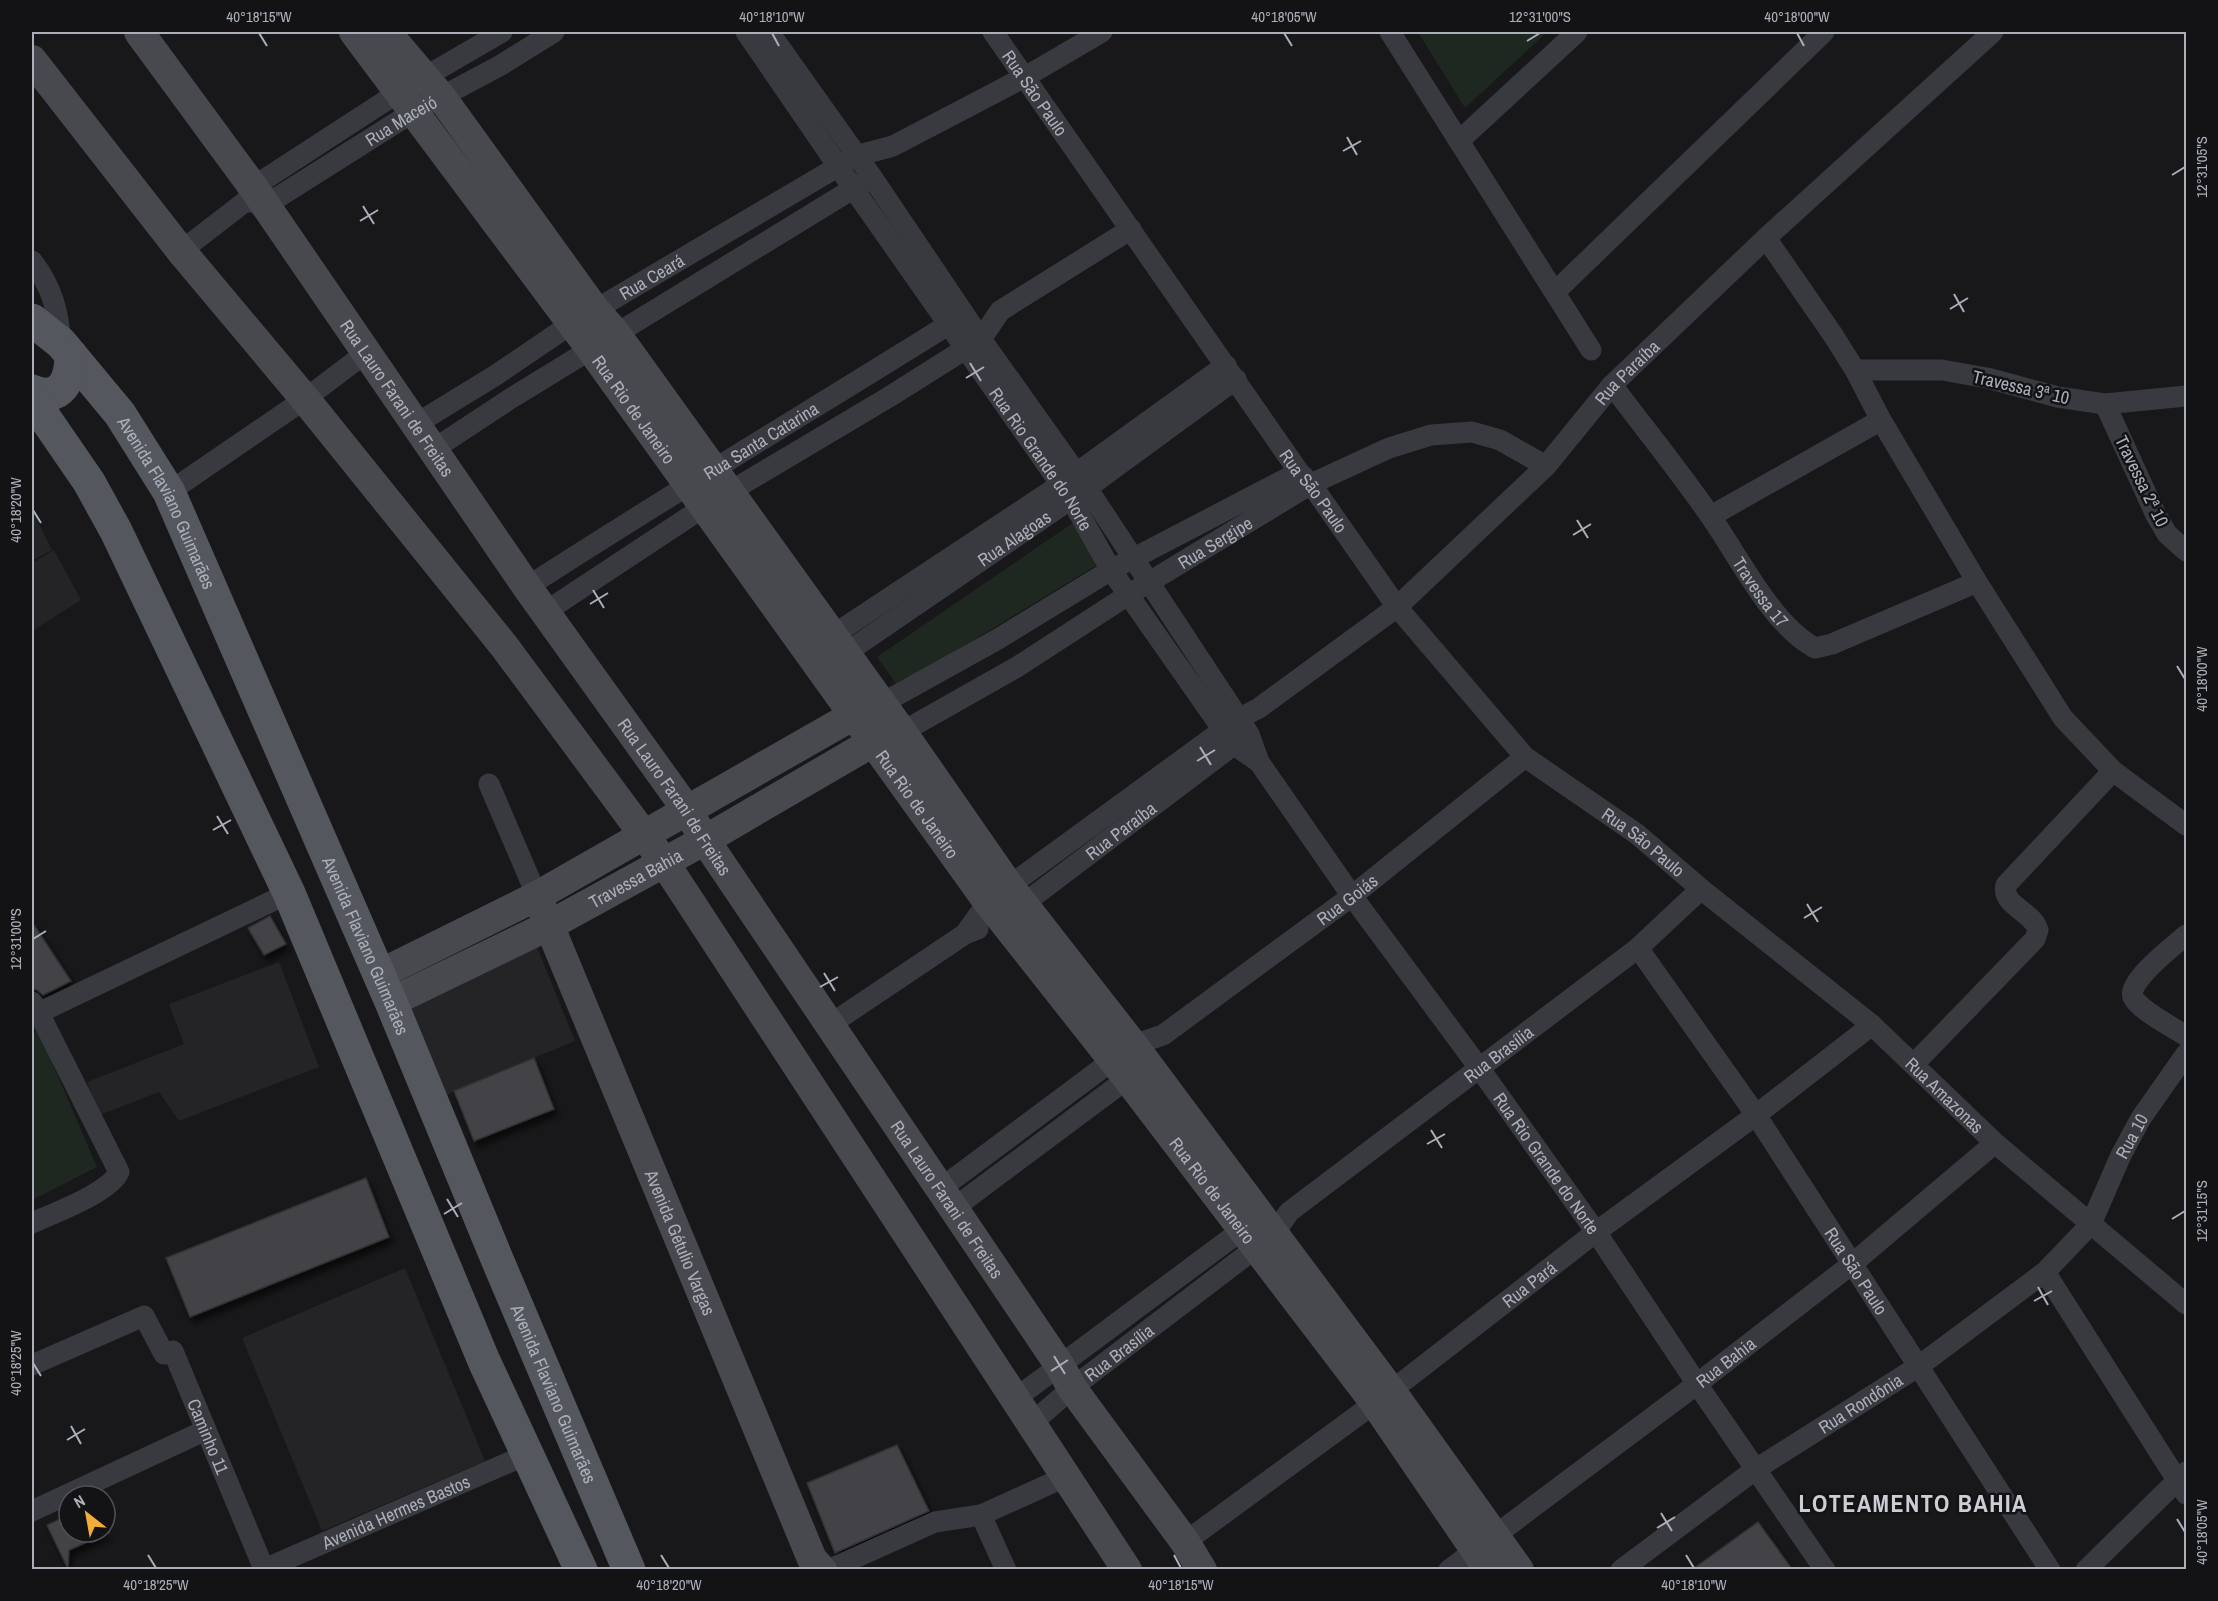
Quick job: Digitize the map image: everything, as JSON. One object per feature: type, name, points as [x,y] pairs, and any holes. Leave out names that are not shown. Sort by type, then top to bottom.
[{"type":"main road","points":[[32,391],[45,395],[57,391],[68,381],[71,372],[49,336]]},
{"type":"main road","name":"Avenida Flaviano Guimarães","points":[[49,336],[120,414],[170,492],[385,988],[629,1569]]},
{"type":"main road","points":[[32,399],[89,482],[116,531],[289,894],[484,1361],[581,1569]]},
{"type":"main road","points":[[450,1280],[477,1285],[490,1277],[497,1259]]},
{"type":"main road","points":[[484,1361],[487,1350],[494,1340],[501,1336],[517,1335],[534,1344]]},
{"type":"street","name":"Rua Lauro Farani de Freitas","points":[[139,32],[434,449],[526,587],[687,810],[1066,1377],[1202,1569]]},
{"type":"street","name":"Rua Rio de Janeiro","points":[[354,32],[420,95]]},
{"type":"street","name":"Rua Rio de Janeiro","points":[[386,32],[420,95],[603,341],[868,709],[902,732],[1006,903]]},
{"type":"street","name":"Rua Maceió","points":[[420,95],[501,66],[554,32]]},
{"type":"street","name":"Rua Rio Grande do Norte","points":[[746,32],[847,161],[872,177],[904,241],[956,320],[1073,486],[1149,582],[1236,732]]},
{"type":"street","name":"Rua Rio Grande do Norte","points":[[769,32],[847,161],[853,188],[904,241]]},
{"type":"street","name":"Rua São Paulo","points":[[993,32],[1397,607],[1525,757],[1637,834],[1701,889]]},
{"type":"street","name":"Rua Ceará","points":[[416,424],[496,375],[583,317],[847,161],[893,146],[1024,77],[1102,32]]},
{"type":"street","points":[[1390,32],[1592,350]]},
{"type":"street","points":[[1459,141],[1577,32]]},
{"type":"street","points":[[1555,292],[1824,32]]},
{"type":"street","name":"Rua Paraíba","points":[[831,1024],[965,934],[1236,732],[1259,708],[1397,607],[1546,466],[1612,385],[1766,238],[1993,32]]},
{"type":"street","name":"Rua Maceió","points":[[181,251],[254,197],[420,95],[493,36]]},
{"type":"street","points":[[493,36],[501,66]]},
{"type":"street","points":[[32,60],[181,251],[305,399],[504,645],[644,834],[1127,1569]]},
{"type":"street","name":"Rua Ceará","points":[[434,449],[603,341],[872,177],[893,146]]},
{"type":"street","name":"Rua Santa Catarina","points":[[526,587],[603,538],[709,488],[888,397],[973,344],[1000,311],[1131,229]]},
{"type":"street","points":[[1766,238],[1833,334],[1977,582],[2064,718],[2113,771],[2187,825]]},
{"type":"street","points":[[32,261],[42,274],[58,314],[49,336]]},
{"type":"street","name":"Rua Santa Catarina","points":[[545,612],[620,563],[709,488],[873,373],[956,320],[1000,311]]},
{"type":"street","points":[[170,492],[305,399],[366,352]]},
{"type":"street","name":"Travessa 3ª 10","points":[[1855,370],[1942,370],[2105,404],[2187,396]]},
{"type":"street","name":"Rua Alagoas","points":[[828,652],[1073,486],[1231,372]]},
{"type":"street","points":[[873,373],[888,397]]},
{"type":"street","points":[[496,375],[513,397]]},
{"type":"street","name":"Travessa 17","points":[[1612,385],[1711,516],[1781,622],[1800,640],[1815,648],[1832,644],[1977,582]]},
{"type":"street","name":"Travessa 2ª 10","points":[[2105,404],[2156,515],[2167,534],[2187,551]]},
{"type":"street","points":[[1711,516],[1881,420]]},
{"type":"street","name":"Rua Sergipe","points":[[868,709],[998,639],[1132,558],[1305,478],[1431,435],[1472,432],[1500,440],[1546,466]]},
{"type":"street","name":"Rua Sergipe","points":[[902,732],[1017,667],[1305,478]]},
{"type":"street","name":"Rua Rio Grande do Norte","points":[[1073,486],[1111,570],[1128,595],[1260,762],[1352,896],[1480,1069],[1596,1232],[1697,1384],[1825,1569]]},
{"type":"street","points":[[603,538],[620,563]]},
{"type":"street","points":[[998,639],[1017,667]]},
{"type":"street","name":"Rua Rio de Janeiro","points":[[868,709],[873,742],[1006,903],[1264,1228],[1383,1397],[1487,1552],[1519,1569]]},
{"type":"street","name":"Travessa Bahia","points":[[385,988],[644,834],[868,709]]},
{"type":"street","name":"Travessa Bahia","points":[[385,988],[550,925],[705,840],[873,742],[902,732]]},
{"type":"street","name":"Rua Goiás","points":[[947,1198],[1352,896],[1525,757]]},
{"type":"street","points":[[1914,1064],[2035,939],[2038,930],[2034,921],[2006,898],[2004,892],[2006,885],[2113,771]]},
{"type":"street","points":[[489,784],[537,896]]},
{"type":"street","name":"Rua Brasília","points":[[1016,1398],[1066,1377],[1480,1069],[1638,948],[1701,889]]},
{"type":"street","name":"Rua Amazonas","points":[[1701,889],[1872,1025],[1995,1143],[2187,1304]]},
{"type":"street","points":[[32,1223],[103,1189],[115,1180],[119,1172],[34,1010],[289,894]]},
{"type":"street","name":"Avenida Gétulio Vargas","points":[[537,896],[819,1567]]},
{"type":"street","points":[[2187,935],[2139,979],[2132,991],[2133,997],[2140,1006],[2187,1036]]},
{"type":"street","name":"Rua São Paulo","points":[[1638,948],[1756,1115],[2050,1569]]},
{"type":"street","name":"Rua Pará","points":[[1185,1542],[1383,1397],[1596,1232],[1756,1115],[1872,1025]]},
{"type":"street","name":"Rua 10","points":[[2091,1224],[2121,1155],[2141,1118],[2187,1054]]},
{"type":"street","name":"Rua Bahia","points":[[1449,1569],[1487,1552],[1697,1384],[1852,1264],[1995,1143]]},
{"type":"street","name":"Rua Rondônia","points":[[1622,1569],[1756,1468],[1919,1366],[2045,1272],[2091,1224]]},
{"type":"street","points":[[2045,1272],[2184,1482],[2086,1569]]},
{"type":"street","name":"Caminho 11","points":[[32,1365],[144,1316],[164,1354],[173,1351],[263,1569]]},
{"type":"street","name":"Rua Brasília","points":[[1032,1423],[1066,1377]]},
{"type":"street","points":[[32,1511],[206,1430]]},
{"type":"street","name":"Avenida Hermes Bastos","points":[[263,1569],[528,1454]]},
{"type":"street","points":[[819,1567],[935,1522],[981,1515],[1065,1477]]},
{"type":"street","points":[[981,1515],[1006,1569]]},
{"type":"shaded area","points":[[1418,32],[1547,32],[1465,108]]},
{"type":"shaded area","points":[[34,514],[52,550],[32,561],[32,515]]},
{"type":"shaded area","points":[[1077,520],[1102,562],[898,686],[877,657]]},
{"type":"shaded area","points":[[54,550],[81,600],[32,631],[32,563]]},
{"type":"shaded area","points":[[535,942],[575,1041],[445,1096],[405,1002]]},
{"type":"shaded area","points":[[279,962],[319,1067],[179,1121],[159,1092],[100,1115],[87,1082],[184,1044],[169,1004]]},
{"type":"shaded area","points":[[38,1030],[97,1167],[32,1200],[32,1033]]},
{"type":"shaded area","points":[[405,1268],[485,1461],[322,1531],[242,1338]]},
{"type":"building","points":[[270,916],[286,944],[264,955],[248,928]]},
{"type":"building","points":[[32,922],[71,981],[43,995],[32,989]]},
{"type":"building","points":[[534,1058],[554,1109],[474,1141],[454,1091]]},
{"type":"building","points":[[366,1178],[389,1237],[190,1317],[166,1258]]},
{"type":"building","points":[[897,1445],[929,1511],[835,1553],[807,1483]]},
{"type":"building","points":[[57,1520],[57,1544],[83,1544],[69,1550],[68,1569],[47,1525]]},
{"type":"building","points":[[1758,1522],[1792,1569],[1693,1569]]},
{"type":"district","name":"LOTEAMENTO BAHIA","points":[[1913,1503]]}]
